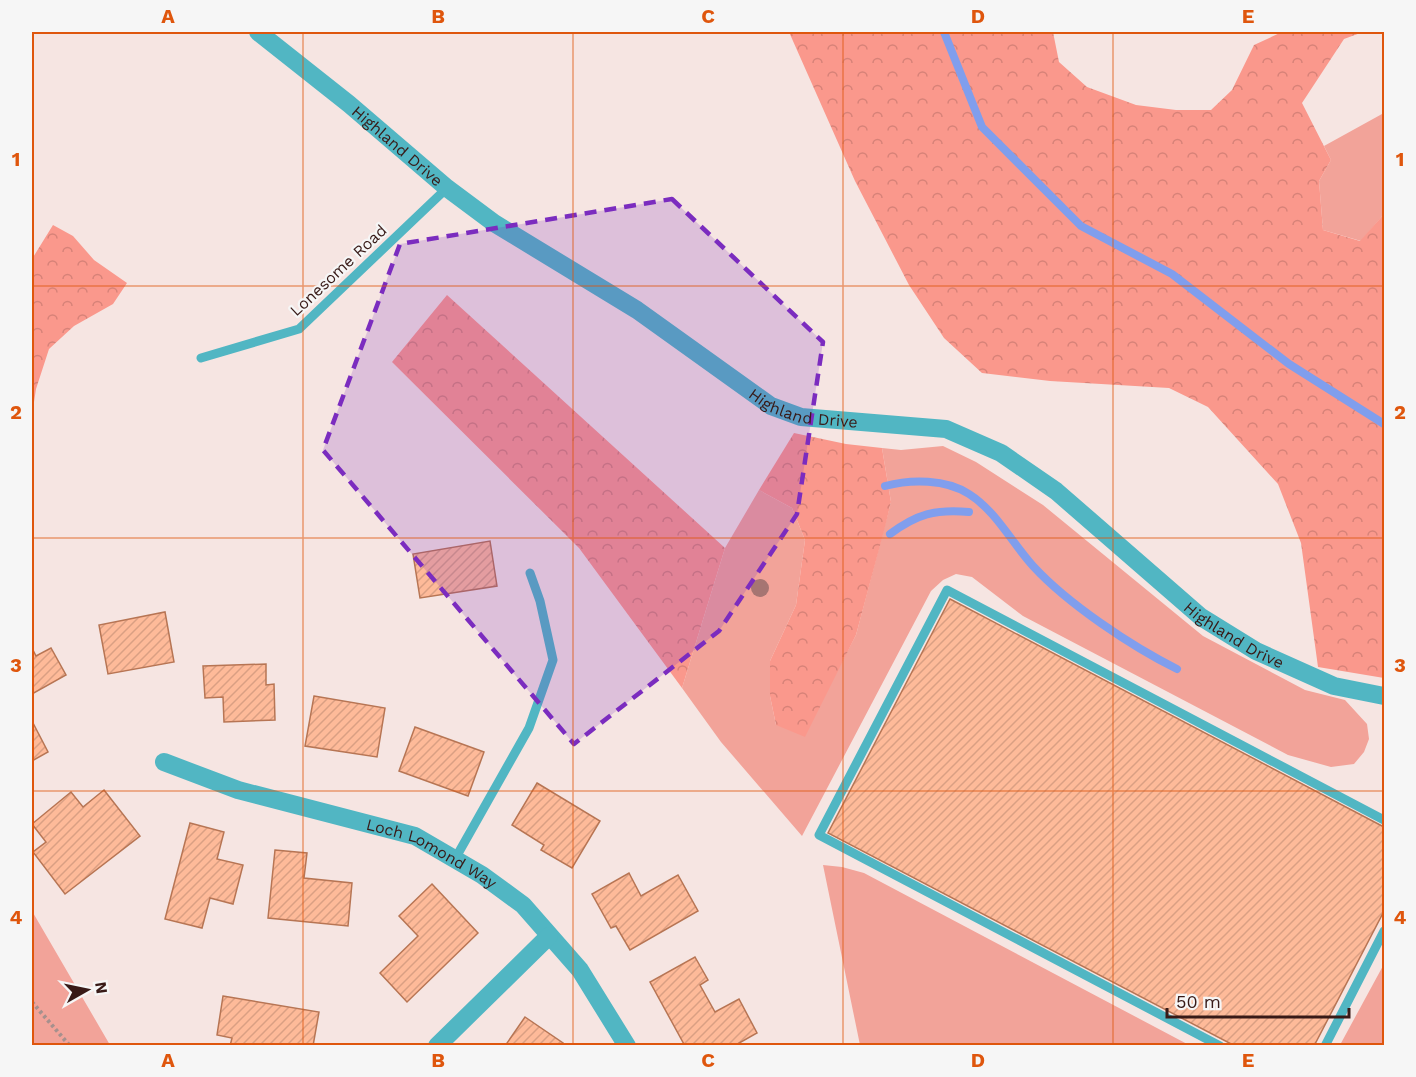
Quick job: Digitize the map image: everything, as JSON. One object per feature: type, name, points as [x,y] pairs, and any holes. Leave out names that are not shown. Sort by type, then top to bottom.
[{"type":"street","name":"Highland Drive","points":[[258,32],[349,104],[447,188],[494,223],[637,310],[771,406],[801,417],[946,429],[1001,453],[1056,491],[1201,617],[1256,651],[1334,686],[1384,696]]},
{"type":"street","name":"Loch Lomond Way","points":[[164,762],[238,790],[415,836],[482,875],[523,906],[580,970],[627,1046]]},
{"type":"street","points":[[437,1046],[549,936]]},
{"type":"lane","name":"Lonesome Road","points":[[201,358],[299,329],[447,188]]},
{"type":"lane","points":[[455,859],[529,728],[553,660],[540,601],[530,573]]},
{"type":"lane","points":[[1220,1046],[819,835],[947,590],[1384,820]]},
{"type":"lane","points":[[1325,1046],[1384,931]]},
{"type":"path","points":[[32,1002],[70,1046]]},
{"type":"highlighted area","points":[[672,199],[823,342],[797,514],[719,631],[574,744],[323,450],[400,244]]},
{"type":"shaded area","points":[[1382,114],[1384,115],[1384,214],[1361,241],[1323,230],[1319,181],[1331,160],[1324,146]]},
{"type":"shaded area","points":[[943,446],[976,462],[1043,505],[1203,636],[1305,690],[1345,700],[1367,724],[1369,739],[1364,752],[1354,764],[1331,767],[1288,755],[1023,616],[972,577],[956,574],[943,580],[931,591],[802,836],[721,742],[682,688],[725,548],[759,490],[792,508],[805,540],[796,605],[770,661],[770,696],[776,725],[832,681],[856,635],[891,502],[882,448],[901,450]]},
{"type":"shaded area","points":[[823,865],[864,873],[1189,1045],[860,1045]]},
{"type":"shaded area","points":[[32,911],[110,1045],[32,1045]]},
{"type":"shaded area","points":[[1384,964],[1384,1045],[1340,1045]]},
{"type":"green space","points":[[789,32],[1053,32],[1059,62],[1087,87],[1136,105],[1176,110],[1211,110],[1232,90],[1254,45],[1282,32],[1363,32],[1344,39],[1302,103],[1331,160],[1319,181],[1323,230],[1360,241],[1384,214],[1384,678],[1318,667],[1301,543],[1278,484],[1208,407],[1169,388],[1050,381],[982,373],[944,338],[909,285],[855,181]]},
{"type":"green space","points":[[53,225],[73,236],[94,260],[127,283],[113,304],[74,326],[49,349],[36,389],[32,415],[32,259]]},
{"type":"green space","points":[[447,295],[725,548],[682,688],[579,548],[392,362]]},
{"type":"green space","points":[[794,433],[846,444],[882,448],[891,502],[856,635],[805,737],[776,725],[770,696],[770,661],[796,605],[805,540],[792,508],[759,490]]},
{"type":"building","points":[[490,541],[497,586],[420,598],[413,554]]},
{"type":"building","points":[[950,599],[1384,827],[1384,911],[1314,1046],[1235,1046],[828,833]]},
{"type":"building","points":[[165,612],[174,662],[108,674],[99,625]]},
{"type":"building","points":[[32,648],[36,656],[51,648],[66,675],[32,694]]},
{"type":"building","points":[[266,664],[266,685],[274,684],[275,720],[224,722],[223,697],[205,698],[203,666]]},
{"type":"building","points":[[314,696],[385,708],[377,757],[305,746]]},
{"type":"building","points":[[32,721],[48,752],[32,761]]},
{"type":"building","points":[[415,727],[484,752],[468,796],[399,771]]},
{"type":"building","points":[[537,783],[600,821],[572,868],[541,850],[544,845],[512,825]]},
{"type":"building","points":[[104,790],[140,836],[65,894],[33,852],[46,842],[32,824],[71,792],[83,807]]},
{"type":"building","points":[[190,823],[224,832],[217,859],[243,865],[233,904],[210,898],[202,928],[165,919]]},
{"type":"building","points":[[275,850],[307,853],[304,878],[352,883],[348,926],[268,918]]},
{"type":"building","points":[[629,873],[641,896],[678,875],[698,911],[630,950],[616,926],[611,928],[592,894]]},
{"type":"building","points":[[432,884],[478,933],[407,1002],[380,973],[418,936],[399,916]]},
{"type":"building","points":[[695,957],[708,980],[700,985],[715,1012],[739,999],[757,1033],[734,1046],[685,1046],[650,982]]},
{"type":"building","points":[[223,996],[319,1012],[313,1046],[230,1046],[232,1038],[217,1035]]},
{"type":"building","points":[[525,1017],[563,1043],[561,1046],[505,1046]]},
{"type":"waterway","points":[[944,32],[982,127],[1081,226],[1172,274],[1289,364],[1384,424]]},
{"type":"waterway","points":[[885,486],[906,482],[939,483],[950,485],[969,494],[987,509],[1033,566],[1064,595],[1120,636],[1177,669]]},
{"type":"waterway","points":[[890,534],[927,514],[946,511],[969,512]]}]
